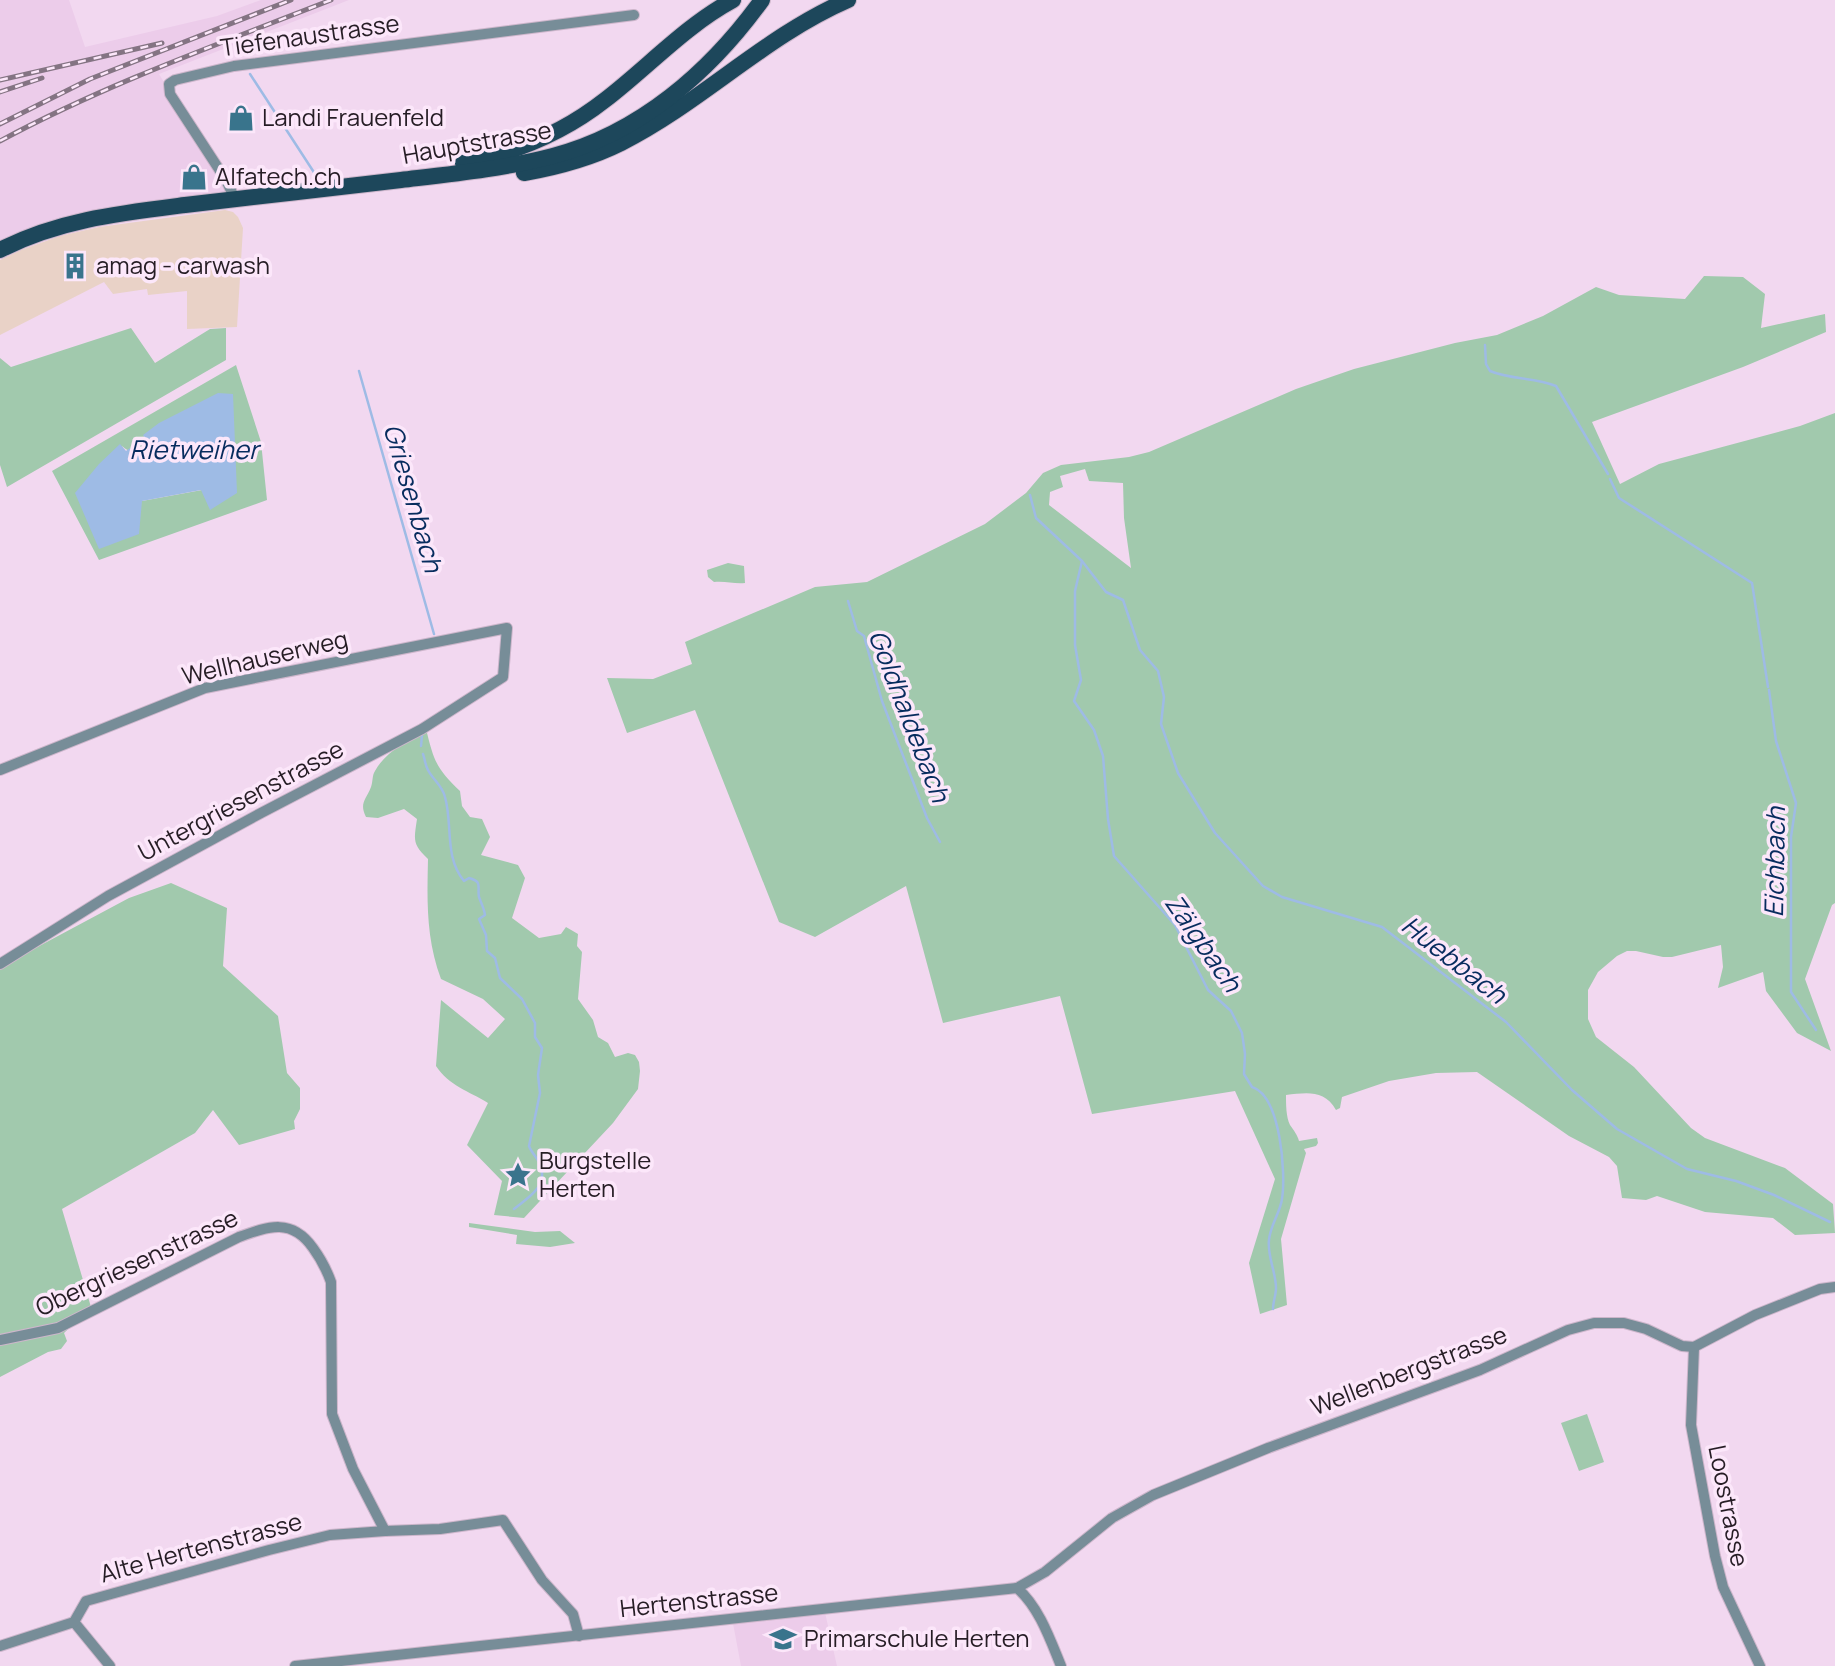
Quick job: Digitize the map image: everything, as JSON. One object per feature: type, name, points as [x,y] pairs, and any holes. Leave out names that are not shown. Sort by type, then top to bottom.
[{"type":"main road","points":[[313,191],[369,177],[481,159],[540,139],[573,122],[604,101],[686,32],[733,0]]},
{"type":"main road","name":"Hauptstrasse","points":[[313,191],[486,170],[556,155],[587,144],[615,132],[671,97],[719,54],[762,0]]},
{"type":"main road","points":[[0,250],[38,233],[91,219],[235,199],[313,191],[394,189],[506,176],[548,169],[584,159],[620,144],[647,128],[770,43],[848,0]]},
{"type":"street","name":"Tiefenaustrasse","points":[[235,199],[226,180],[170,94],[169,84],[175,80],[234,66],[634,15]]},
{"type":"street","name":"Untergriesenstrasse","points":[[0,964],[108,896],[422,729],[503,677],[508,628]]},
{"type":"street","name":"Wellhauserweg","points":[[0,770],[205,688],[508,628]]},
{"type":"street","name":"Obergriesenstrasse","points":[[0,1340],[58,1328],[239,1237],[265,1228],[290,1227],[305,1236],[326,1266],[331,1282],[332,1414],[353,1469],[385,1531]]},
{"type":"street","points":[[1694,1347],[1792,1300],[1820,1289],[1835,1287]]},
{"type":"street","name":"Wellenbergstrasse","points":[[1017,1588],[1045,1572],[1111,1518],[1153,1495],[1268,1448],[1480,1370],[1568,1329],[1594,1323],[1624,1324],[1646,1329],[1679,1345],[1694,1347]]},
{"type":"street","name":"Loostrasse","points":[[1694,1347],[1691,1425],[1715,1556],[1723,1587],[1760,1666]]},
{"type":"street","points":[[385,1531],[440,1529],[503,1520],[542,1580],[573,1614],[579,1636]]},
{"type":"street","name":"Alte Hertenstrasse","points":[[0,1646],[74,1622],[86,1601],[330,1535],[385,1531]]},
{"type":"street","points":[[1017,1588],[1027,1597],[1061,1666]]},
{"type":"street","name":"Hertenstrasse","points":[[295,1666],[1017,1588]]},
{"type":"street","points":[[74,1622],[110,1666]]},
{"type":"shaded area","points":[[0,0],[69,0],[85,47],[217,16],[261,0],[349,0],[159,74],[235,199],[104,216],[0,250]]},
{"type":"shaded area","points":[[225,210],[238,217],[243,228],[237,327],[187,329],[187,291],[148,295],[147,289],[113,294],[104,282],[0,335],[0,260],[60,236],[99,227]]},
{"type":"shaded area","name":"Primarschule Herten","points":[[824,1608],[837,1666],[741,1666],[732,1618]]},
{"type":"green space","points":[[1704,276],[1743,277],[1765,294],[1761,328],[1825,314],[1826,332],[1743,367],[1592,422],[1620,484],[1659,464],[1800,426],[1835,413],[1835,903],[1805,979],[1831,1051],[1797,1033],[1766,991],[1763,972],[1718,988],[1723,967],[1721,945],[1672,957],[1636,951],[1627,951],[1617,956],[1598,972],[1588,990],[1588,1019],[1596,1037],[1634,1067],[1691,1128],[1705,1138],[1785,1168],[1833,1204],[1835,1233],[1795,1235],[1773,1218],[1705,1212],[1657,1196],[1646,1200],[1622,1198],[1617,1166],[1609,1157],[1569,1136],[1477,1072],[1436,1073],[1389,1081],[1342,1097],[1340,1108],[1336,1110],[1320,1095],[1286,1095],[1289,1122],[1299,1141],[1317,1138],[1318,1143],[1304,1149],[1306,1153],[1281,1239],[1287,1305],[1260,1314],[1249,1263],[1275,1179],[1235,1091],[1092,1114],[1060,996],[943,1023],[906,886],[815,937],[779,922],[695,710],[627,733],[607,678],[653,679],[692,664],[685,642],[815,587],[867,582],[985,524],[1026,493],[1043,473],[1061,465],[1149,452],[1296,389],[1354,369],[1497,335],[1543,316],[1596,287],[1619,295],[1685,299]],"holes":[[[1085,469],[1089,481],[1123,483],[1124,518],[1131,568],[1049,505],[1050,492],[1063,487],[1060,476]]]},
{"type":"green space","points":[[131,328],[155,363],[210,329],[226,328],[226,360],[7,487],[0,465],[0,358],[11,367]]},
{"type":"green space","points":[[236,365],[261,442],[267,500],[99,560],[52,471]],"holes":[[[148,444],[237,493],[202,490],[142,501],[122,446],[132,451]]]},
{"type":"green space","points":[[728,563],[744,566],[745,583],[714,582],[708,577],[707,570]]},
{"type":"green space","points":[[426,729],[437,763],[460,791],[462,806],[470,817],[482,819],[490,837],[481,855],[518,865],[525,878],[512,918],[539,938],[561,934],[566,927],[578,934],[577,946],[582,952],[578,999],[593,1020],[598,1037],[608,1043],[615,1057],[628,1053],[635,1055],[639,1062],[638,1089],[613,1123],[524,1218],[494,1215],[502,1181],[467,1145],[488,1103],[453,1083],[436,1066],[441,1000],[488,1038],[505,1019],[483,999],[441,979],[430,935],[428,859],[415,841],[417,819],[404,809],[378,818],[366,817],[363,808],[379,764],[398,747]]},
{"type":"green space","points":[[171,883],[227,908],[223,966],[278,1016],[287,1073],[300,1088],[300,1109],[294,1121],[295,1129],[239,1145],[213,1110],[195,1133],[62,1209],[91,1307],[64,1333],[67,1341],[61,1349],[48,1352],[0,1377],[0,967],[129,898]]},
{"type":"green space","points":[[469,1223],[535,1232],[560,1231],[575,1243],[550,1247],[516,1244],[517,1235],[469,1227]]},
{"type":"green space","points":[[1587,1414],[1604,1462],[1579,1471],[1561,1423]]},
{"type":"water","name":"Rietweiher","points":[[218,393],[233,394],[237,493],[210,510],[201,490],[142,501],[139,534],[99,549],[75,493],[120,444],[126,451],[130,448],[133,452],[148,444],[143,435],[159,423]]},
{"type":"waterway","name":"Griesenbach","points":[[250,74],[317,177]]},
{"type":"waterway","name":"Eichbach","points":[[1485,345],[1486,364],[1490,371],[1556,386],[1608,474]]},
{"type":"waterway","name":"Griesenbach","points":[[359,371],[434,634]]},
{"type":"waterway","name":"Eichbach","points":[[1610,479],[1619,498],[1752,583],[1768,687]]},
{"type":"waterway","name":"Huebbach","points":[[1030,495],[1036,518],[1082,561],[1106,592],[1123,600],[1140,650],[1158,671],[1164,697],[1161,724],[1178,773],[1215,833],[1263,886],[1282,897],[1382,927],[1506,1022],[1572,1090],[1617,1129],[1687,1169],[1736,1181],[1774,1195],[1830,1222]]},
{"type":"waterway","name":"Zälgbach","points":[[1082,561],[1075,591],[1075,645],[1081,680],[1074,701],[1094,730],[1103,756],[1114,856],[1175,925],[1208,990],[1231,1011],[1242,1033],[1244,1074],[1252,1087],[1262,1093],[1275,1120],[1282,1155],[1283,1187],[1281,1204],[1269,1240],[1276,1288],[1273,1309]]},
{"type":"waterway","name":"Goldhaldebach","points":[[848,601],[857,631],[864,636],[882,701],[927,818],[940,842]]},
{"type":"waterway","name":"Eichbach","points":[[1769,690],[1776,741],[1796,803],[1791,837],[1791,992],[1816,1030]]},
{"type":"waterway","points":[[421,746],[422,735]]},
{"type":"waterway","name":"Griesenbach","points":[[423,754],[430,774],[445,797],[451,851],[458,872],[464,881],[469,878],[478,885],[485,915],[479,919],[486,935],[487,951],[495,958],[500,978],[522,999],[535,1023],[535,1037],[542,1048],[538,1075],[540,1093],[529,1146],[540,1164],[541,1181],[535,1192],[514,1209]]},
{"type":"railway","points":[[0,124],[90,79],[291,0]]},
{"type":"railway","points":[[0,141],[122,83],[331,0]]},
{"type":"railway","points":[[0,80],[162,43]]},
{"type":"railway","points":[[0,92],[42,78]]},
{"type":"place","name":"Landi Frauenfeld","points":[[241,118]]},
{"type":"place","name":"Alfatech.ch","points":[[194,177]]},
{"type":"place","name":"amag - carwash","points":[[75,266]]},
{"type":"place","name":"Burgstelle Herten","points":[[518,1175]]},
{"type":"place","name":"Primarschule Herten","points":[[783,1639]]}]
